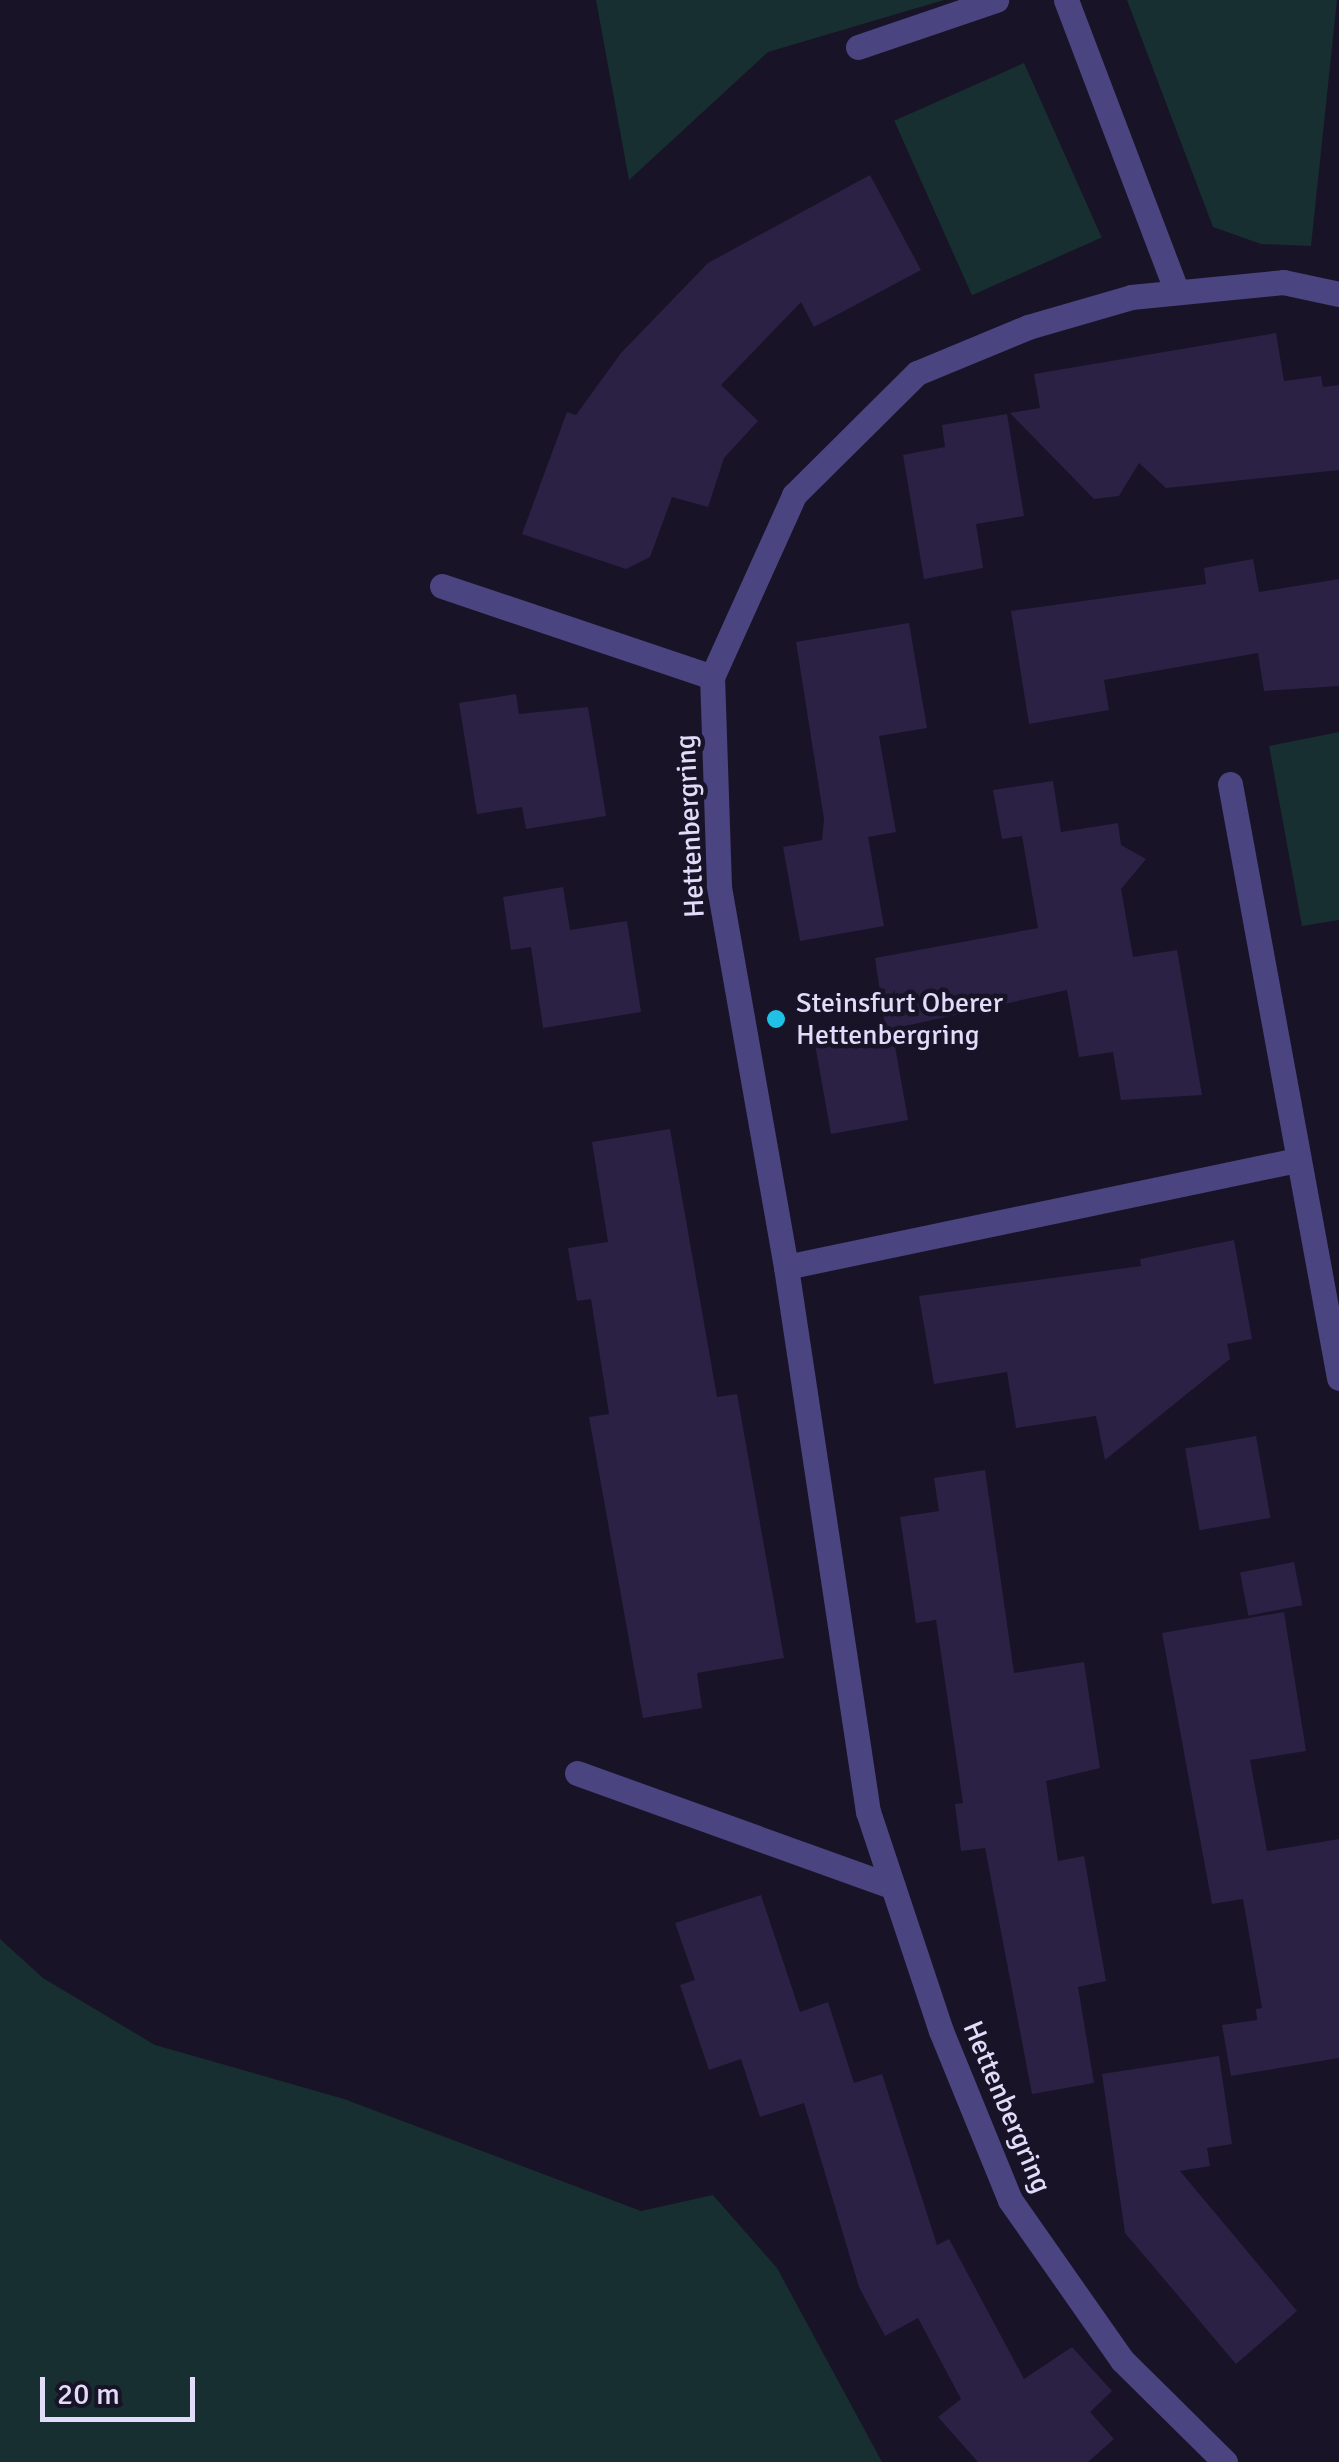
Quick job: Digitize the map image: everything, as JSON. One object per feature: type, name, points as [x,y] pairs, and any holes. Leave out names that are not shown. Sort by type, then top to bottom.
[{"type":"street","points":[[858,46],[996,0]]},
{"type":"street","points":[[1066,0],[1177,292]]},
{"type":"street","name":"Hettenbergring","points":[[1225,2462],[1122,2360],[1010,2200],[941,2031],[868,1812],[786,1267],[718,886],[712,676],[794,496],[917,374],[1028,326],[1131,296],[1282,282],[1339,294]]},
{"type":"street","points":[[442,586],[712,676]]},
{"type":"street","points":[[1230,784],[1339,1378]]},
{"type":"street","points":[[786,1267],[1297,1160]]},
{"type":"street","points":[[577,1773],[893,1887]]},
{"type":"green space","points":[[596,0],[944,0],[768,52],[629,180]]},
{"type":"green space","points":[[1127,0],[1337,0],[1311,246],[1261,244],[1213,227]]},
{"type":"green space","points":[[1024,63],[1102,237],[972,295],[894,121]]},
{"type":"green space","points":[[1339,732],[1339,920],[1302,926],[1269,746]]},
{"type":"green space","points":[[0,1939],[43,1978],[155,2045],[344,2099],[641,2211],[713,2195],[777,2268],[882,2462],[0,2462]]},
{"type":"building","points":[[870,175],[921,270],[814,327],[801,302],[721,385],[758,421],[724,458],[708,507],[672,497],[650,557],[626,569],[522,534],[567,412],[576,415],[621,353],[708,263]]},
{"type":"building","points":[[1276,333],[1284,381],[1321,376],[1323,387],[1339,385],[1339,470],[1166,488],[1139,463],[1119,496],[1094,499],[1010,413],[1040,408],[1034,374]]},
{"type":"building","points":[[1007,414],[1024,516],[976,524],[983,568],[924,579],[903,455],[945,447],[942,425]]},
{"type":"building","points":[[1253,559],[1259,592],[1339,579],[1339,686],[1264,691],[1258,653],[1104,680],[1109,710],[1029,724],[1011,611],[1206,584],[1204,568]]},
{"type":"building","points":[[909,623],[927,728],[879,736],[896,832],[868,837],[884,926],[800,941],[783,847],[822,840],[824,819],[796,642]]},
{"type":"building","points":[[516,694],[519,714],[588,707],[606,816],[526,829],[522,807],[477,814],[459,703]]},
{"type":"building","points":[[1053,781],[1061,832],[1118,823],[1121,845],[1146,859],[1121,889],[1133,957],[1177,950],[1202,1095],[1121,1100],[1113,1052],[1079,1057],[1067,990],[892,1029],[908,1120],[831,1134],[814,1039],[885,1026],[875,958],[1038,928],[1022,836],[1002,839],[993,790]]},
{"type":"building","points":[[563,887],[570,930],[627,921],[641,1012],[543,1028],[531,947],[511,950],[503,897]]},
{"type":"building","points":[[670,1129],[717,1397],[737,1394],[784,1658],[697,1673],[702,1708],[643,1718],[589,1417],[609,1414],[591,1299],[577,1301],[568,1248],[608,1242],[592,1142]]},
{"type":"building","points":[[1234,1240],[1252,1339],[1227,1344],[1230,1359],[1105,1460],[1096,1416],[1016,1428],[1007,1372],[934,1384],[919,1296],[1141,1266],[1140,1259]]},
{"type":"building","points":[[1256,1436],[1270,1518],[1200,1530],[1185,1449]]},
{"type":"building","points":[[985,1470],[1014,1673],[1084,1662],[1100,1768],[1046,1781],[1058,1861],[1084,1856],[1106,1981],[1078,1987],[1094,2083],[1032,2094],[985,1848],[961,1851],[955,1804],[963,1803],[936,1620],[916,1623],[900,1517],[939,1511],[934,1478]]},
{"type":"building","points":[[1294,1562],[1302,1605],[1248,1616],[1240,1572]]},
{"type":"building","points":[[1284,1612],[1306,1751],[1250,1760],[1267,1851],[1339,1839],[1339,2058],[1231,2076],[1222,2025],[1257,2020],[1256,2009],[1262,2008],[1243,1899],[1212,1904],[1162,1633]]},
{"type":"building","points":[[761,1895],[800,2012],[828,2002],[854,2083],[882,2074],[937,2245],[949,2239],[1024,2379],[1072,2347],[1112,2391],[1090,2412],[1114,2439],[1088,2462],[978,2462],[938,2417],[961,2399],[918,2318],[885,2336],[859,2287],[804,2103],[760,2117],[741,2059],[709,2070],[680,1985],[695,1980],[675,1923]]},
{"type":"building","points":[[1219,2056],[1232,2144],[1207,2148],[1210,2166],[1180,2171],[1297,2311],[1236,2364],[1125,2233],[1102,2074]]},
{"type":"place","name":"Steinsfurt Oberer Hettenbergring","points":[[776,1019]]}]
